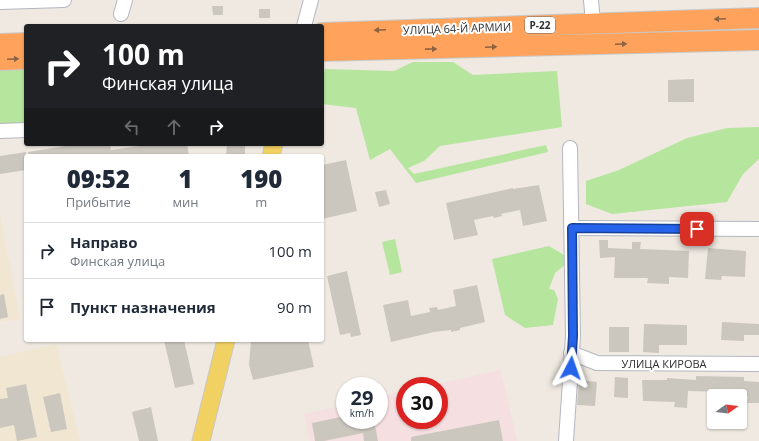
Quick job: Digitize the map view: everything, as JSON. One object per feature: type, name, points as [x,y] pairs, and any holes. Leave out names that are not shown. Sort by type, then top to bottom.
[{"type":"highway","name":"УЛИЦА 64-Й АРМИИ","points":[[324,33],[759,18]]},
{"type":"highway","name":"УЛИЦА 64-Й АРМИИ","points":[[324,51],[759,40]]},
{"type":"highway","points":[[0,44],[24,43]]},
{"type":"highway","points":[[0,60],[24,59]]},
{"type":"main road","points":[[201,441],[226,342]]},
{"type":"street","points":[[0,2],[64,0]]},
{"type":"street","points":[[121,14],[125,0]]},
{"type":"street","points":[[305,24],[311,0]]},
{"type":"street","points":[[591,0],[593,23]]},
{"type":"street","points":[[0,131],[24,130]]},
{"type":"street","points":[[566,441],[572,353],[572,228],[570,148]]},
{"type":"street","points":[[572,228],[759,229]]},
{"type":"street","name":"УЛИЦА КИРОВА","points":[[572,353],[597,363],[759,364]]},
{"type":"shaded area","points":[[0,214],[20,319],[0,322]]},
{"type":"shaded area","points":[[56,344],[80,441],[0,441],[0,357]]},
{"type":"shaded area","points":[[501,370],[517,441],[310,441],[304,414],[336,407],[336,429],[388,429],[388,395],[396,393],[396,429],[448,429],[448,382]]},
{"type":"green space","points":[[413,62],[453,62],[473,75],[557,71],[562,127],[440,146],[424,161],[408,168],[414,174],[546,145],[548,152],[416,183],[390,149],[370,160],[356,108],[324,104],[325,69],[394,71]]},
{"type":"green space","points":[[24,67],[24,124],[0,124],[0,68]]},
{"type":"green space","points":[[759,127],[759,159],[743,174],[727,202],[612,214],[586,204],[586,181],[619,170],[687,138],[727,128]]},
{"type":"green space","points":[[395,239],[402,272],[390,275],[382,242]]},
{"type":"green space","points":[[549,246],[564,255],[566,264],[555,273],[549,289],[554,290],[558,299],[553,325],[525,328],[505,315],[492,259]]},
{"type":"building","points":[[212,6],[223,6],[223,15],[213,15]]},
{"type":"building","points":[[259,9],[270,9],[270,18],[259,18]]},
{"type":"building","points":[[694,79],[694,102],[668,102],[668,80]]},
{"type":"building","points":[[66,146],[110,146],[111,150],[140,146],[187,146],[189,154],[28,154],[28,152]]},
{"type":"building","points":[[227,146],[245,146],[245,154],[226,154]]},
{"type":"building","points":[[26,152],[26,154],[24,154],[24,170],[0,174],[0,156]]},
{"type":"building","points":[[346,160],[357,211],[324,219],[324,165]]},
{"type":"building","points":[[539,185],[547,221],[523,226],[520,210],[501,214],[502,216],[494,218],[493,216],[474,220],[478,235],[454,240],[446,203],[513,188]]},
{"type":"building","points":[[386,190],[390,204],[379,207],[375,192]]},
{"type":"building","points":[[599,240],[608,240],[608,248],[632,249],[632,242],[641,242],[640,249],[689,251],[688,278],[669,277],[669,284],[647,283],[648,278],[614,278],[615,257],[600,258]]},
{"type":"building","points":[[708,248],[746,251],[745,277],[722,276],[721,280],[705,279]]},
{"type":"building","points":[[347,271],[361,335],[351,337],[350,333],[340,335],[327,276]]},
{"type":"building","points":[[477,285],[485,322],[460,328],[460,330],[451,332],[451,330],[434,332],[391,342],[383,305],[408,300],[411,316],[430,312],[429,308],[437,307],[438,310],[456,306],[453,290]]},
{"type":"building","points":[[4,294],[8,317],[0,319],[0,295]]},
{"type":"building","points":[[722,322],[759,324],[759,335],[744,335],[744,341],[721,340]]},
{"type":"building","points":[[644,324],[687,325],[687,345],[659,345],[659,353],[643,352]]},
{"type":"building","points":[[609,327],[629,327],[629,352],[609,352]]},
{"type":"building","points":[[164,342],[184,342],[194,384],[175,388]]},
{"type":"building","points":[[251,342],[308,342],[314,367],[253,380],[249,365]]},
{"type":"building","points":[[696,376],[744,377],[744,381],[759,382],[759,403],[747,403],[747,389],[707,389],[707,392],[688,391],[687,408],[674,407],[675,402],[643,401],[642,380],[667,380],[667,378],[696,380]]},
{"type":"building","points":[[615,377],[628,378],[628,398],[614,397]]},
{"type":"building","points":[[579,380],[597,382],[595,406],[577,405]]},
{"type":"building","points":[[26,384],[37,437],[17,441],[14,425],[0,428],[0,399],[8,398],[6,388]]},
{"type":"building","points":[[60,393],[67,429],[51,432],[43,397]]},
{"type":"building","points":[[151,407],[158,441],[139,441],[132,412]]},
{"type":"building","points":[[336,418],[336,429],[376,429],[378,441],[364,441],[363,433],[324,441],[315,441],[312,423]]},
{"type":"building","points":[[499,420],[503,441],[411,441],[411,437]]},
{"type":"route","points":[[571,368],[573,336],[572,228],[697,229]]}]
